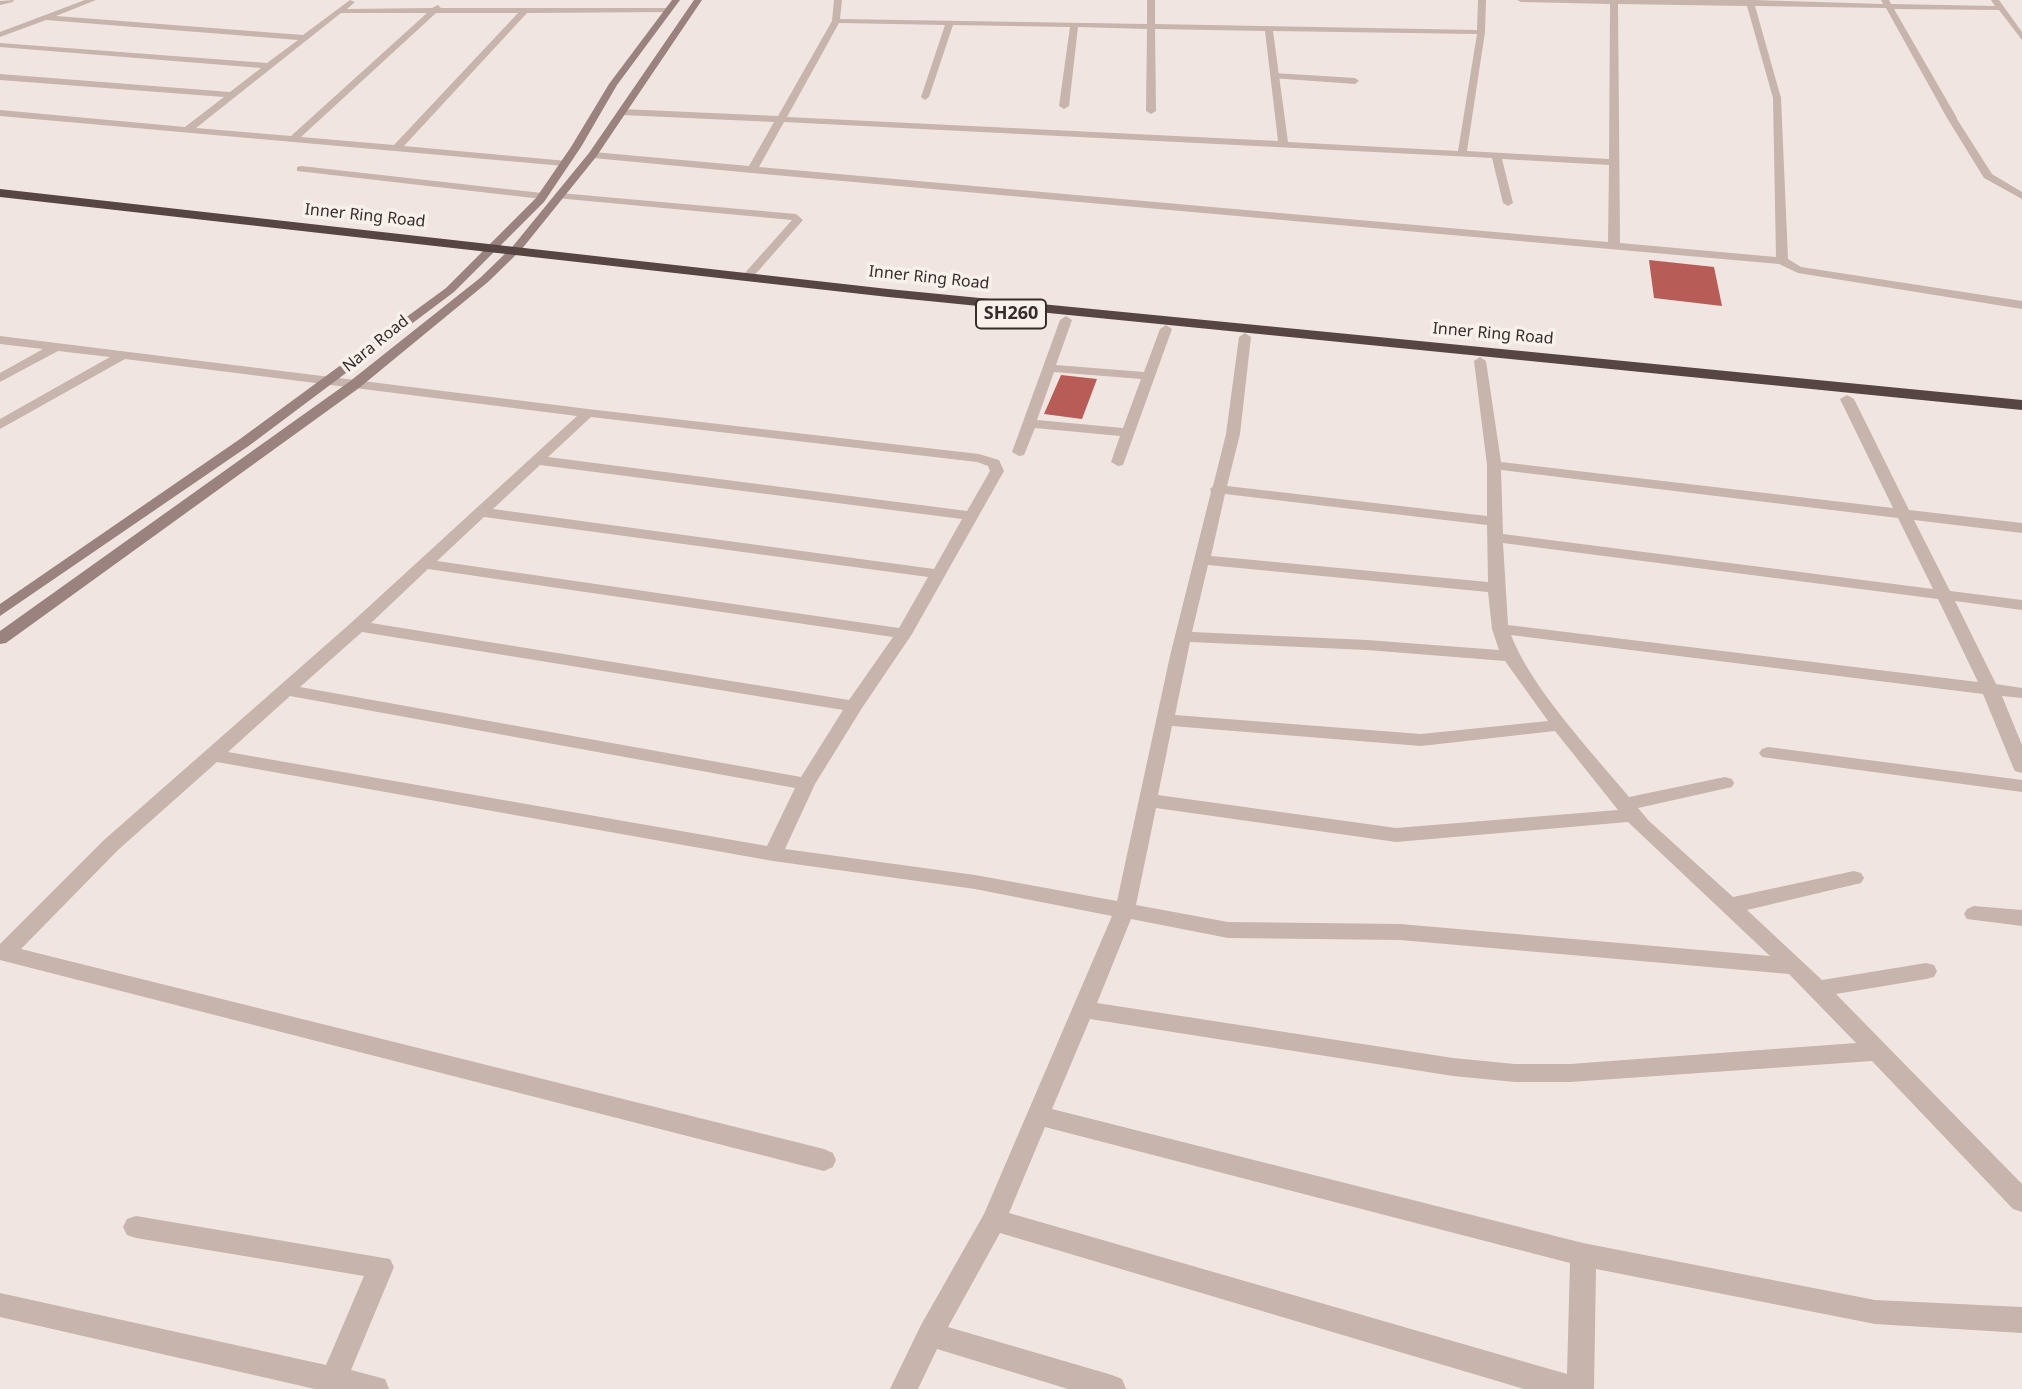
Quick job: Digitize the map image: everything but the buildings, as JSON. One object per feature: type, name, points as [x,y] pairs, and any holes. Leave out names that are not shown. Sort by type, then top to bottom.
[{"type":"highway","name":"Inner Ring Road","points":[[0,193],[487,252],[505,260],[2022,418]]},
{"type":"highway","name":"Inner Ring Road","points":[[0,206],[487,252],[517,248],[1015,306],[1482,352],[1661,366],[2022,405]]},
{"type":"main road","name":"Nara Road","points":[[0,639],[354,385],[484,280],[517,248],[593,155],[698,0]]},
{"type":"main road","name":"Nara Road","points":[[0,611],[328,381],[450,290],[542,196],[613,84],[672,5]]},
{"type":"street","points":[[0,4],[10,0]]},
{"type":"street","points":[[0,35],[92,0]]},
{"type":"street","points":[[187,130],[308,38],[353,0]]},
{"type":"street","points":[[292,140],[446,0]]},
{"type":"street","points":[[538,10],[546,0]]},
{"type":"street","points":[[752,170],[836,21],[838,0]]},
{"type":"street","points":[[1151,111],[1152,0]]},
{"type":"street","points":[[1462,154],[1481,32],[1482,0]]},
{"type":"street","points":[[1521,0],[1887,3],[2001,8]]},
{"type":"street","points":[[1994,0],[2022,38]]},
{"type":"street","points":[[1614,1],[1614,246]]},
{"type":"street","points":[[1750,2],[1777,98],[1782,261]]},
{"type":"street","points":[[1887,3],[1988,176],[2022,196]]},
{"type":"street","points":[[342,11],[524,11],[672,5]]},
{"type":"street","points":[[395,150],[524,11]]},
{"type":"street","points":[[46,18],[308,38]]},
{"type":"street","points":[[836,21],[1481,32]]},
{"type":"street","points":[[925,97],[950,23]]},
{"type":"street","points":[[1064,106],[1074,26]]},
{"type":"street","points":[[1269,29],[1283,144]]},
{"type":"street","points":[[0,45],[270,66]]},
{"type":"street","points":[[1275,76],[1355,81]]},
{"type":"street","points":[[0,77],[232,95]]},
{"type":"street","points":[[622,112],[1614,162]]},
{"type":"street","points":[[0,113],[564,163]]},
{"type":"street","points":[[593,155],[1782,261],[1798,270],[1821,275],[2022,305]]},
{"type":"street","points":[[1496,156],[1508,203]]},
{"type":"street","points":[[301,169],[542,196]]},
{"type":"street","points":[[560,196],[796,217],[799,220],[748,276]]},
{"type":"street","points":[[1019,452],[1066,320]]},
{"type":"street","points":[[1118,462],[1166,329]]},
{"type":"street","points":[[904,1389],[930,1334],[994,1220],[1125,910],[1164,720],[1203,560],[1217,489],[1233,433],[1245,337]]},
{"type":"street","points":[[0,340],[354,385],[979,458],[994,463],[997,471],[939,575],[806,785],[773,854]]},
{"type":"street","points":[[0,378],[56,347]]},
{"type":"street","points":[[0,425],[122,356]]},
{"type":"street","points":[[1480,361],[1494,465],[1496,588],[1500,629],[1510,656],[1560,725],[1630,810],[1794,966],[2019,1195]]},
{"type":"street","points":[[1049,368],[1149,376]]},
{"type":"street","points":[[1847,399],[1990,689],[2022,767]]},
{"type":"street","points":[[1,954],[111,845],[358,626],[588,413]]},
{"type":"street","points":[[1030,423],[1129,433]]},
{"type":"street","points":[[536,460],[970,516]]},
{"type":"street","points":[[1494,465],[2022,528]]},
{"type":"street","points":[[1217,489],[2022,605]]},
{"type":"street","points":[[480,512],[939,575]]},
{"type":"street","points":[[1203,560],[1496,588]]},
{"type":"street","points":[[425,564],[904,634]]},
{"type":"street","points":[[358,626],[854,706]]},
{"type":"street","points":[[1500,629],[2022,693]]},
{"type":"street","points":[[1183,637],[1367,645],[1510,656]]},
{"type":"street","points":[[286,690],[806,785]]},
{"type":"street","points":[[1164,720],[1421,740],[1560,725]]},
{"type":"street","points":[[1768,753],[2022,786]]},
{"type":"street","points":[[213,755],[773,854],[975,883],[1228,930],[1401,932],[1794,966]]},
{"type":"street","points":[[1146,800],[1396,835],[1630,810],[1725,783]]},
{"type":"street","points":[[1730,906],[1854,878]]},
{"type":"street","points":[[1974,914],[2022,918]]},
{"type":"street","points":[[1,954],[824,1160]]},
{"type":"street","points":[[1817,989],[1926,971]]},
{"type":"street","points":[[1082,1009],[1453,1067],[1515,1073],[1570,1073],[1877,1051]]},
{"type":"street","points":[[1038,1115],[1583,1255],[1875,1312],[2022,1320]]},
{"type":"street","points":[[994,1220],[1570,1389]]},
{"type":"street","points":[[136,1227],[381,1267],[331,1384]]},
{"type":"street","points":[[1580,1389],[1583,1255]]},
{"type":"street","points":[[0,1305],[331,1384],[375,1389]]},
{"type":"street","points":[[930,1334],[1112,1389]]}]
